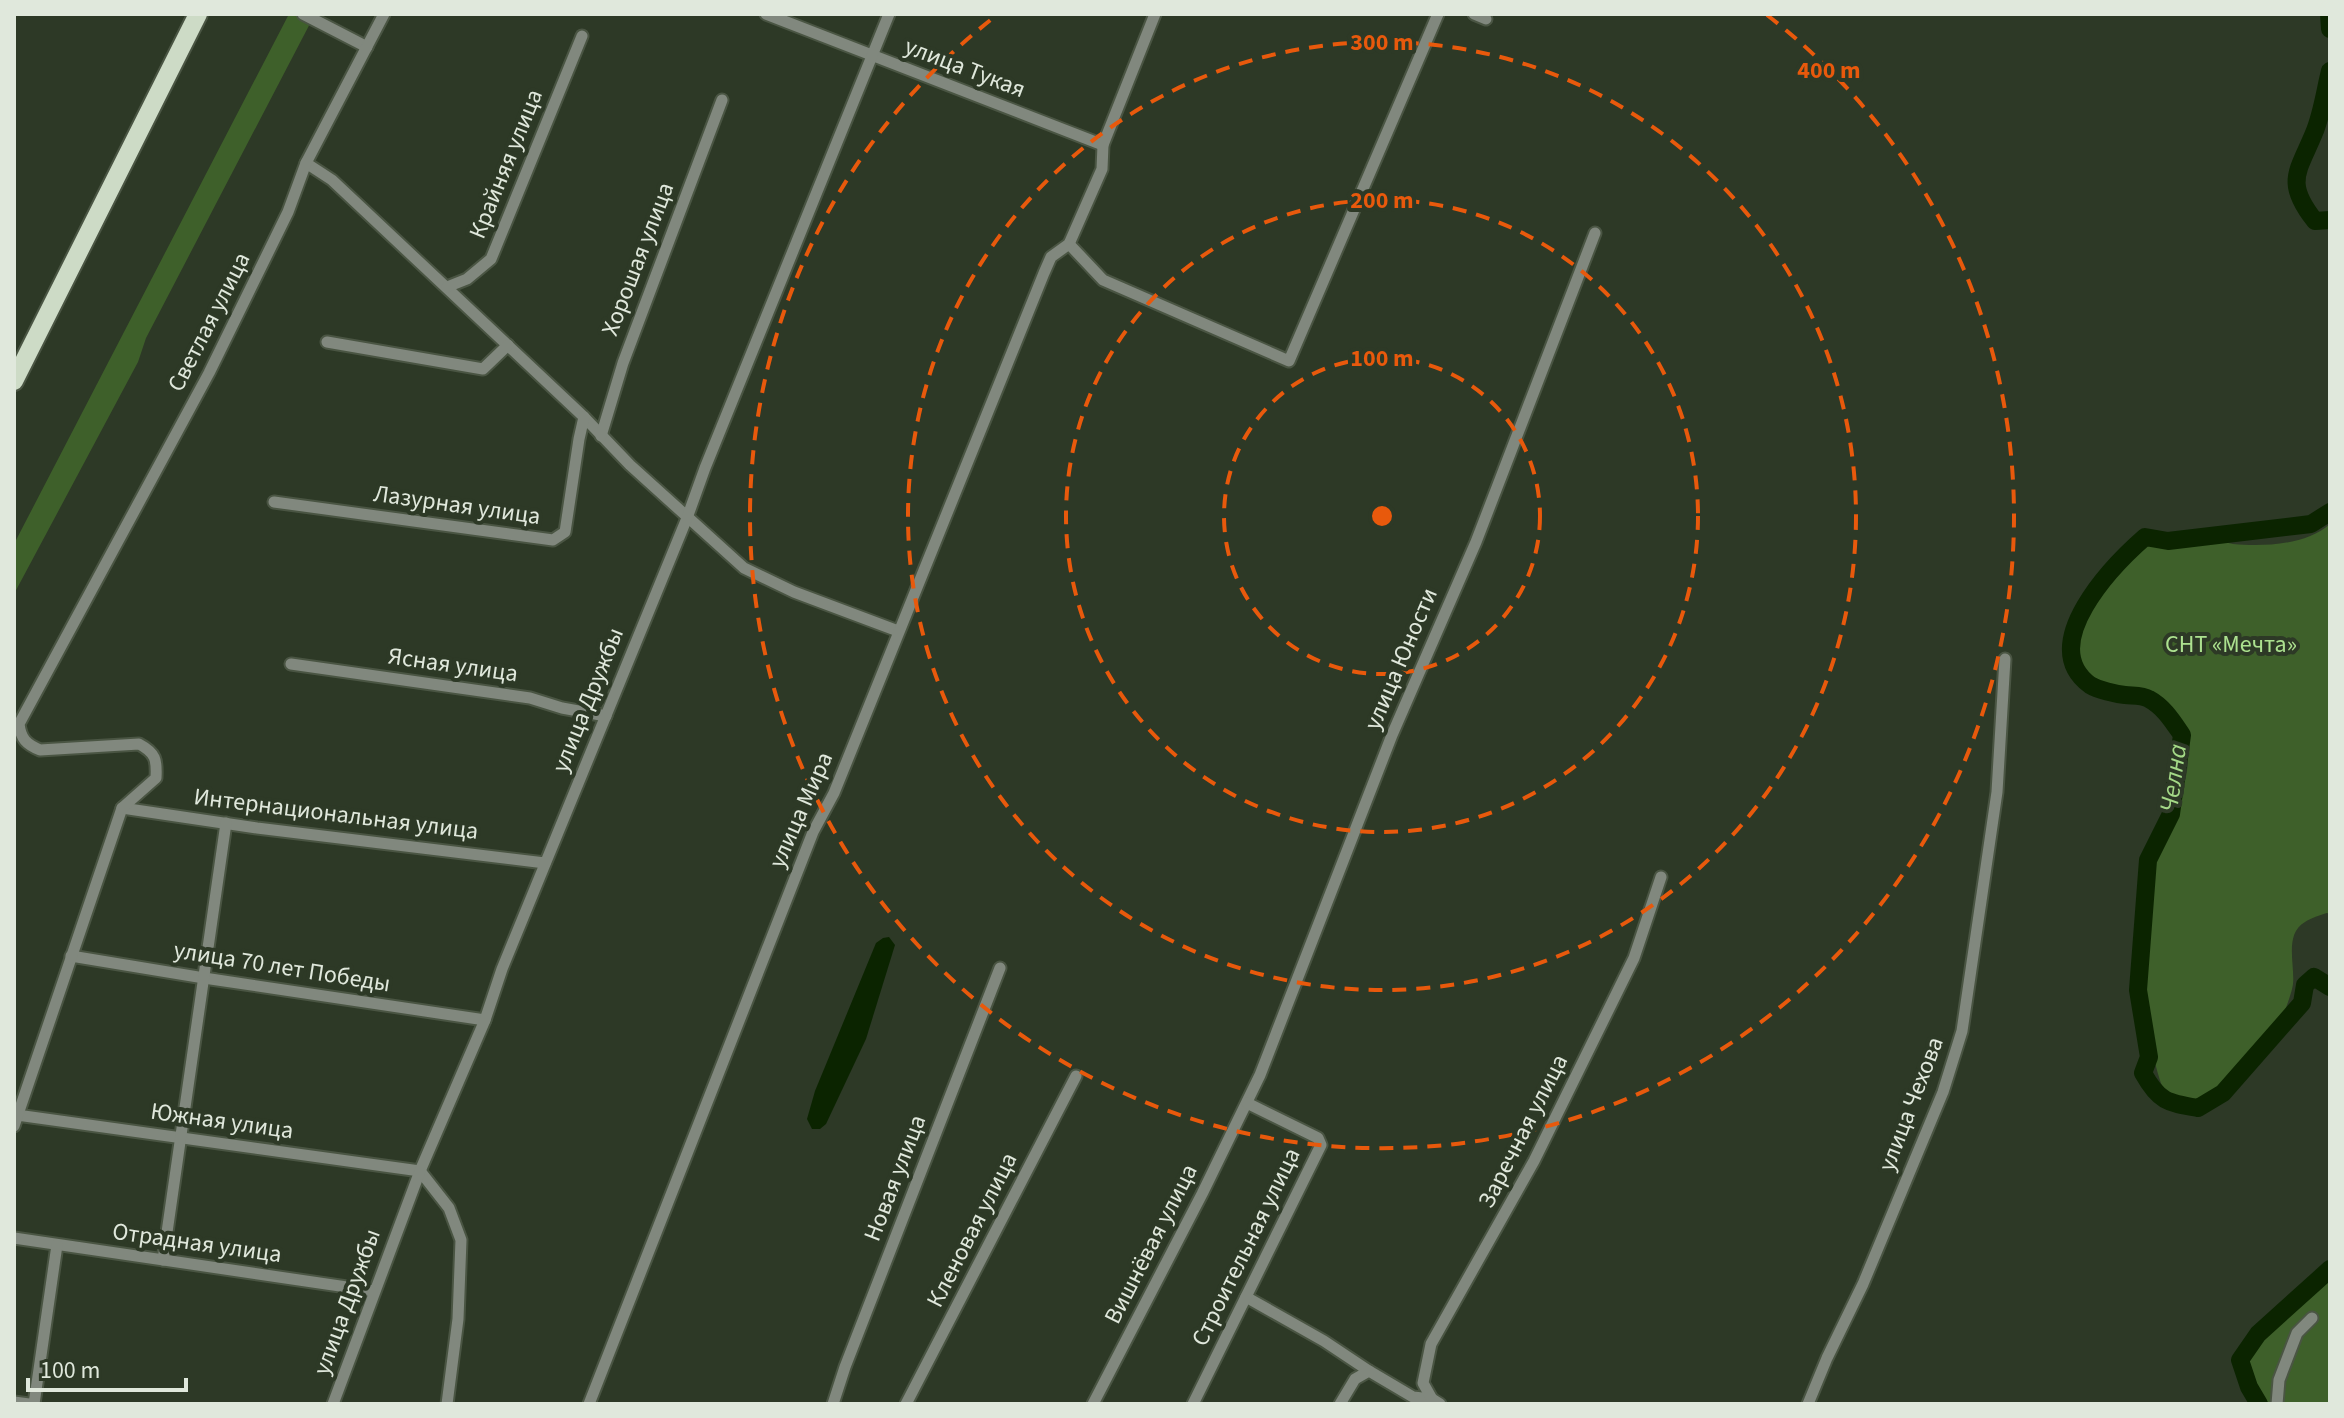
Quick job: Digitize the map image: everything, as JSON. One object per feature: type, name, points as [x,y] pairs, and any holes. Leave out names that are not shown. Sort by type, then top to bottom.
[{"type":"main road","points":[[14,381],[199,15]]},
{"type":"street","points":[[303,14],[367,47]]},
{"type":"street","name":"Светлая улица","points":[[122,808],[156,778],[157,764],[151,750],[139,744],[40,750],[27,744],[21,736],[19,724],[209,373],[288,212],[306,163],[384,14]]},
{"type":"street","name":"улица Тукая","points":[[766,14],[1103,145]]},
{"type":"street","name":"улица Дружбы","points":[[333,1404],[420,1171],[485,1020],[502,969],[889,14]]},
{"type":"street","name":"улица Мира","points":[[589,1404],[813,832],[834,793],[1044,273],[1051,257],[1069,244],[1102,169],[1103,145],[1155,14]]},
{"type":"street","points":[[1069,244],[1103,280],[1289,361],[1438,14]]},
{"type":"street","name":"Крайняя улица","points":[[447,287],[467,279],[491,259],[582,36]]},
{"type":"street","name":"Хорошая улица","points":[[601,436],[623,363],[722,100]]},
{"type":"street","points":[[306,163],[332,180],[687,518],[744,568],[794,592],[898,631]]},
{"type":"street","name":"улица Юности","points":[[1247,1103],[1392,735],[1476,542],[1595,233]]},
{"type":"street","points":[[327,342],[483,369],[508,345]]},
{"type":"street","name":"Лазурная улица","points":[[274,502],[553,540],[565,532],[584,417]]},
{"type":"street","name":"улица Чехова","points":[[1808,1404],[1863,1284],[1943,1092],[1962,1031],[1997,792],[2005,659]]},
{"type":"street","name":"Ясная улица","points":[[291,664],[530,698],[606,716]]},
{"type":"street","points":[[16,1121],[122,808]]},
{"type":"street","name":"Интернациональная улица","points":[[122,808],[545,863]]},
{"type":"street","points":[[163,1260],[226,823]]},
{"type":"street","name":"Заречная улица","points":[[1436,1402],[1423,1383],[1431,1344],[1534,1161],[1634,958],[1661,877]]},
{"type":"street","name":"улица 70 лет Победы","points":[[71,956],[485,1020]]},
{"type":"street","name":"Новая улица","points":[[834,1404],[851,1352],[1000,968]]},
{"type":"street","name":"Кленовая улица","points":[[906,1404],[1076,1076]]},
{"type":"street","name":"Строительная улица","points":[[1193,1404],[1321,1141],[1247,1103]]},
{"type":"street","name":"Вишнёвая улица","points":[[1093,1404],[1247,1103]]},
{"type":"street","name":"Южная улица","points":[[16,1121],[181,1137],[420,1171]]},
{"type":"street","points":[[420,1171],[449,1208],[461,1240],[458,1319],[447,1404]]},
{"type":"street","name":"Отрадная улица","points":[[14,1238],[374,1291]]},
{"type":"street","points":[[14,1402],[31,1404],[57,1245]]},
{"type":"street","name":"Заречная улица","points":[[1246,1297],[1413,1397],[1436,1402]]},
{"type":"street","points":[[2277,1404],[2279,1380],[2297,1333],[2312,1318]]},
{"type":"street","points":[[1340,1404],[1355,1379],[1369,1371]]},
{"type":"green space","points":[[289,14],[315,14],[146,338],[138,362],[14,594],[14,544]]},
{"type":"green space","name":"СНТ «Мечта»","points":[[2330,524],[2330,914],[2307,921],[2295,934],[2292,991],[2267,1052],[2216,1102],[2205,1109],[2193,1110],[2172,1101],[2162,1086],[2148,1035],[2142,978],[2150,892],[2164,836],[2185,782],[2186,749],[2154,708],[2142,701],[2100,695],[2088,686],[2076,669],[2076,637],[2091,606],[2119,563],[2132,548],[2148,538],[2173,547],[2205,541],[2271,545],[2309,536]]},
{"type":"green space","points":[[2330,1280],[2330,1404],[2252,1404],[2245,1366],[2250,1345],[2282,1313]]},
{"type":"shaded area","points":[[889,937],[895,945],[866,1039],[826,1124],[820,1129],[812,1129],[807,1119],[815,1091],[876,943]]},
{"type":"waterway","name":"Челна","points":[[2329,14],[2330,29]]},
{"type":"waterway","name":"Челна","points":[[2330,71],[2317,126],[2297,177],[2305,208],[2315,221],[2330,220]]},
{"type":"waterway","name":"Челна","points":[[2330,512],[2311,524],[2168,541],[2145,537],[2115,566],[2085,606],[2075,628],[2071,649],[2075,668],[2090,685],[2112,693],[2149,699],[2164,710],[2182,735],[2171,814],[2148,860],[2138,990],[2149,1057],[2143,1073],[2154,1090],[2165,1100],[2198,1108],[2223,1093],[2302,1003],[2305,985],[2314,977],[2330,987]]},
{"type":"waterway","name":"Челна","points":[[2259,1404],[2249,1387],[2240,1360],[2258,1334],[2330,1269]]}]
